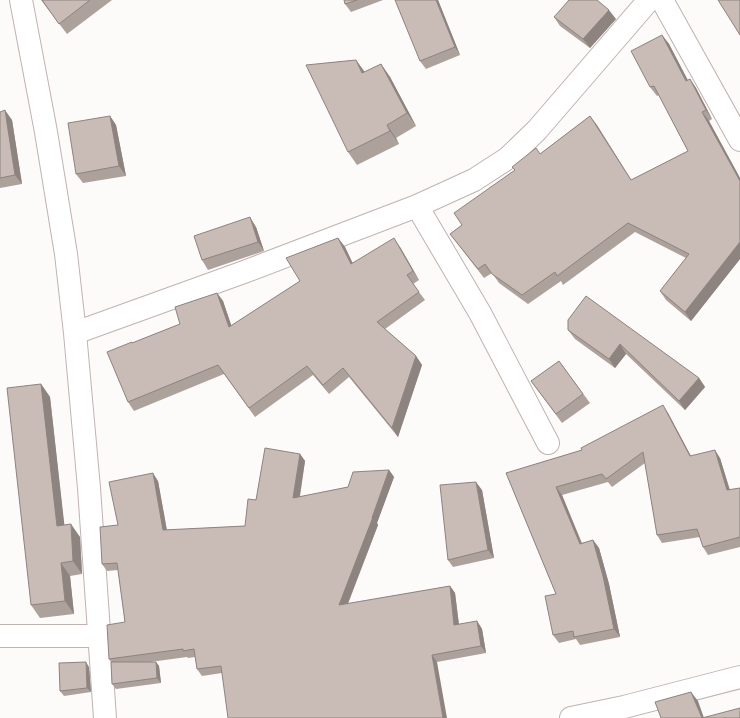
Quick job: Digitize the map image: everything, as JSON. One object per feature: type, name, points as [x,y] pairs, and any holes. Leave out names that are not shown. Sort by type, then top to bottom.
[{"type":"street","points":[[21,0],[46,132],[66,254],[89,488],[105,718]]},
{"type":"street","points":[[74,333],[244,272],[417,206],[474,180],[508,158],[537,130],[649,0]]},
{"type":"street","points":[[662,0],[740,140]]},
{"type":"street","points":[[417,206],[480,312],[548,443]]},
{"type":"street","points":[[0,636],[100,636]]},
{"type":"street","points":[[571,718],[624,707],[740,677]]},
{"type":"building","points":[[42,0],[90,0],[59,24]]},
{"type":"building","points":[[344,0],[357,0],[345,4]]},
{"type":"building","points":[[395,0],[436,0],[455,47],[420,61]]},
{"type":"building","points":[[569,0],[597,0],[609,10],[583,39],[554,17]]},
{"type":"building","points":[[718,0],[740,0],[740,35]]},
{"type":"building","points":[[662,35],[686,81],[690,79],[706,110],[702,112],[740,181],[740,242],[685,312],[660,291],[689,254],[628,223],[557,276],[555,272],[522,295],[492,274],[485,264],[478,269],[450,234],[462,225],[454,213],[515,170],[512,167],[536,148],[540,154],[590,116],[631,180],[688,151],[654,86],[650,87],[631,51]]},
{"type":"building","points":[[356,60],[362,73],[381,64],[407,113],[387,125],[390,131],[348,152],[306,65]]},
{"type":"building","points":[[5,110],[15,175],[0,178],[0,112]]},
{"type":"building","points":[[110,116],[119,166],[76,174],[68,123]]},
{"type":"building","points":[[250,217],[258,242],[202,260],[194,236]]},
{"type":"building","points":[[338,238],[351,264],[394,238],[413,271],[407,275],[419,292],[377,322],[416,356],[392,428],[343,368],[323,385],[307,366],[249,408],[218,365],[128,402],[107,352],[180,324],[175,307],[217,293],[229,327],[300,281],[286,258]]},
{"type":"building","points":[[586,296],[699,378],[679,401],[620,344],[609,359],[568,330],[568,320]]},
{"type":"building","points":[[559,361],[583,394],[556,414],[531,381]]},
{"type":"building","points":[[41,384],[57,526],[71,524],[73,561],[61,563],[65,601],[31,605],[7,388]]},
{"type":"building","points":[[663,405],[690,456],[715,450],[727,490],[740,488],[740,537],[703,547],[697,529],[657,535],[643,452],[606,479],[602,474],[556,487],[580,544],[593,540],[603,576],[614,629],[574,637],[573,631],[553,635],[545,596],[556,594],[506,473],[582,450],[581,448]]},
{"type":"building","points":[[265,448],[300,454],[293,498],[348,487],[353,472],[389,470],[372,518],[373,517],[339,605],[450,586],[454,625],[477,621],[481,646],[432,655],[443,718],[228,718],[221,666],[197,669],[194,649],[183,651],[183,649],[109,659],[107,625],[125,622],[117,563],[102,564],[100,527],[118,525],[109,482],[153,473],[163,530],[245,526],[248,499],[256,500]]},
{"type":"building","points":[[476,482],[488,550],[448,560],[440,485]]},
{"type":"building","points":[[86,662],[87,688],[60,691],[59,663]]},
{"type":"building","points":[[111,662],[156,662],[157,678],[112,684]]},
{"type":"building","points":[[691,692],[702,718],[661,718],[655,702]]},
{"type":"building","points":[[740,708],[740,718],[702,718]]}]
